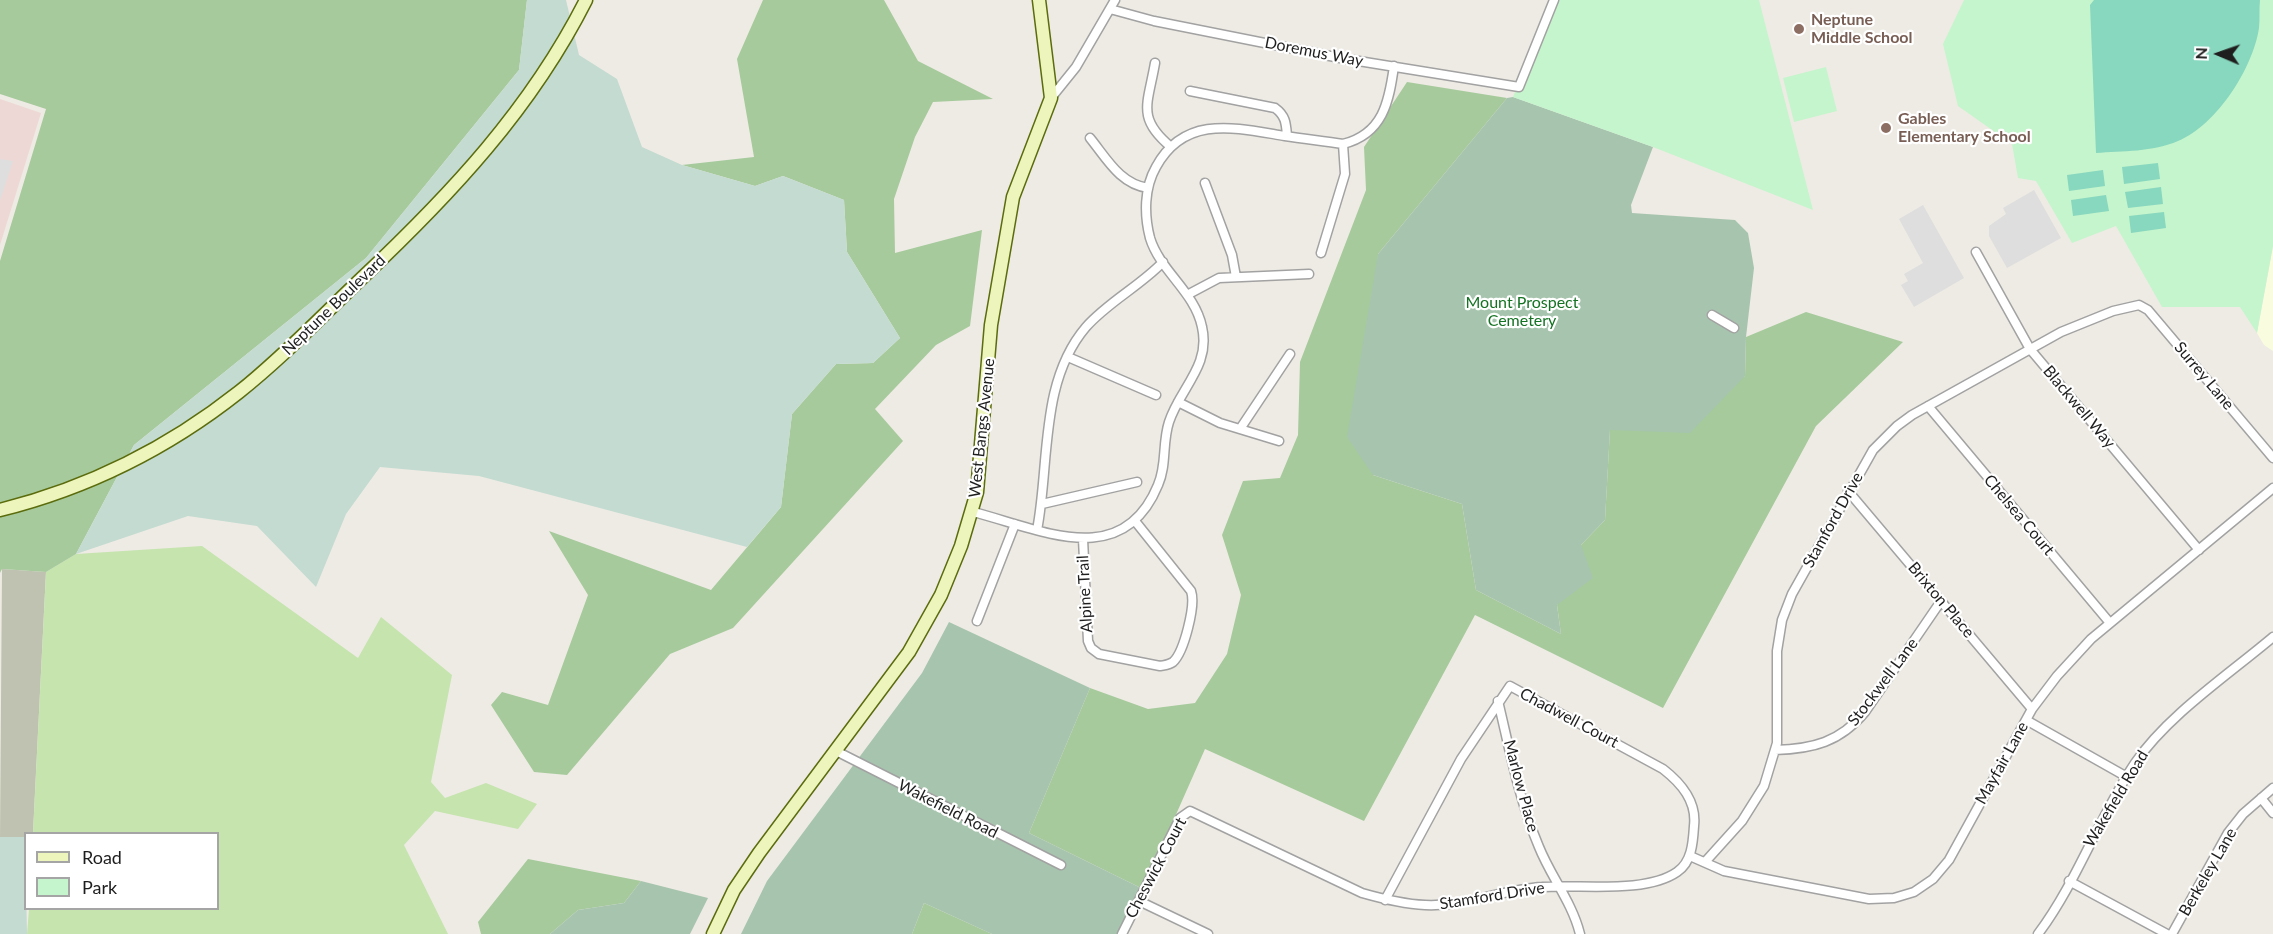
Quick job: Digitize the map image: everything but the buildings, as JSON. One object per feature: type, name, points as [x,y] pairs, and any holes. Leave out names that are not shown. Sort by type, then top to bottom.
[{"type":"street","name":"Neptune Boulevard","points":[[0,510],[49,497],[124,466],[182,433],[240,391],[426,217],[475,164],[545,71],[586,0]]},
{"type":"street","name":"West Bangs Avenue","points":[[713,934],[734,890],[888,683],[920,633],[940,596],[973,512],[980,466],[992,325],[1002,251],[1013,197],[1051,98],[1039,0]]},
{"type":"street","points":[[1051,98],[1076,67],[1115,0]]},
{"type":"street","name":"Doremus Way","points":[[1110,9],[1165,23],[1519,87],[1554,0]]},
{"type":"street","points":[[1155,63],[1146,111],[1148,121],[1156,135],[1171,147]]},
{"type":"street","points":[[1135,521],[1160,481],[1168,427],[1178,402],[1199,369],[1204,344],[1198,312],[1150,238],[1146,207],[1148,188],[1154,170],[1171,147],[1200,130],[1218,127],[1343,144],[1364,137],[1380,122],[1386,109],[1394,66]]},
{"type":"street","points":[[1190,91],[1275,108],[1282,113],[1286,122],[1287,136]]},
{"type":"street","points":[[1090,138],[1122,177],[1135,186],[1148,188]]},
{"type":"street","points":[[1321,252],[1345,174],[1343,144]]},
{"type":"street","points":[[1205,183],[1232,255],[1236,277]]},
{"type":"street","name":"Blackwell Way","points":[[1976,252],[2030,349],[2199,550]]},
{"type":"street","points":[[1037,530],[1042,504],[1052,407],[1068,357],[1091,322],[1164,262]]},
{"type":"street","points":[[1187,295],[1209,281],[1236,277],[1309,274]]},
{"type":"street","name":"Surrey Lane","points":[[2131,307],[2139,305],[2148,310],[2273,458]]},
{"type":"street","name":"Stamford Drive","points":[[1706,862],[1751,810],[1764,786],[1775,750],[1779,723],[1777,651],[1782,620],[1792,594],[1848,491],[1883,440],[1897,426],[1928,406],[2030,349],[2087,321],[2131,307]]},
{"type":"street","points":[[1712,315],[1734,328]]},
{"type":"street","points":[[1240,429],[1290,354]]},
{"type":"street","points":[[1068,357],[1156,395]]},
{"type":"street","points":[[1178,402],[1206,418],[1279,441]]},
{"type":"street","name":"Chelsea Court","points":[[1928,406],[2110,623]]},
{"type":"street","points":[[1042,504],[1137,482]]},
{"type":"street","name":"Mayfair Lane","points":[[1690,856],[1724,871],[1869,899],[1894,898],[1914,892],[1933,879],[1949,860],[2032,709],[2072,659],[2110,623],[2273,488]]},
{"type":"street","name":"Brixton Place","points":[[1848,491],[2032,709]]},
{"type":"street","name":"Alpine Trail","points":[[973,512],[1054,536],[1083,539],[1097,537],[1135,521],[1191,591],[1194,598],[1194,608],[1178,656],[1169,664],[1160,666],[1099,654],[1091,648],[1088,641],[1083,539]]},
{"type":"street","points":[[977,621],[1016,524]]},
{"type":"street","name":"Stockwell Lane","points":[[1775,750],[1819,746],[1833,740],[1851,727],[1865,712],[1941,601]]},
{"type":"street","name":"Wakefield Road","points":[[2038,934],[2127,777],[2156,737],[2273,637]]},
{"type":"street","name":"Chadwell Court","points":[[1384,900],[1461,759],[1510,686],[1663,769],[1677,780],[1687,793],[1695,822],[1690,856]]},
{"type":"street","name":"Marlow Place","points":[[1498,701],[1527,817],[1540,851],[1561,886],[1580,934]]},
{"type":"street","points":[[2026,720],[2127,777]]},
{"type":"street","name":"Wakefield Road","points":[[836,751],[1061,865]]},
{"type":"street","name":"Berkeley Lane","points":[[2172,934],[2228,833],[2273,788]]},
{"type":"street","points":[[2261,798],[2273,813]]},
{"type":"street","name":"Stamford Drive","points":[[1195,812],[1351,889],[1384,900],[1442,905],[1525,889],[1643,884],[1677,872],[1690,856]]},
{"type":"street","name":"Cheswick Court","points":[[1122,934],[1180,818],[1184,813],[1195,812]]},
{"type":"street","points":[[2069,881],[2166,934]]},
{"type":"street","points":[[1138,901],[1208,934]]},
{"type":"shaded area","points":[[527,0],[566,0],[579,55],[617,79],[642,147],[682,165],[755,186],[783,176],[844,200],[847,252],[900,338],[873,363],[836,364],[792,414],[781,507],[747,547],[479,476],[380,467],[346,514],[316,587],[257,526],[188,516],[76,554],[134,445],[366,258],[519,70]]},
{"type":"shaded area","points":[[0,99],[41,113],[0,245]]},
{"type":"shaded area","points":[[0,159],[13,161],[0,201]]},
{"type":"shaded area","points":[[2034,190],[2061,238],[2007,268],[1989,236],[1989,226],[2006,214],[2003,208]]},
{"type":"shaded area","points":[[1923,205],[1964,278],[1914,307],[1901,285],[1908,281],[1904,274],[1923,263],[1899,219]]},
{"type":"shaded area","points":[[2273,246],[2273,351],[2264,345],[2257,333]]},
{"type":"shaded area","points":[[2,569],[46,572],[33,832],[24,832],[24,837],[0,837]]},
{"type":"shaded area","points":[[0,837],[24,837],[24,910],[27,910],[27,934],[0,934]]},
{"type":"green space","points":[[0,0],[527,0],[519,70],[366,258],[134,445],[76,554],[46,572],[2,569],[0,573],[0,261],[46,109],[0,94]]},
{"type":"green space","points":[[763,0],[884,0],[918,61],[993,99],[933,102],[915,137],[894,199],[895,253],[982,230],[970,326],[936,345],[875,409],[903,441],[733,628],[670,654],[567,775],[534,772],[491,705],[502,692],[548,705],[588,595],[549,531],[711,590],[781,507],[792,414],[836,364],[873,363],[900,338],[847,252],[844,200],[783,176],[755,186],[682,165],[754,157],[737,59]]},
{"type":"green space","points":[[1553,0],[1759,0],[1813,210],[1653,147],[1513,97]]},
{"type":"green space","points":[[1964,0],[2273,0],[2273,246],[2257,333],[2240,307],[2162,307],[2116,226],[2072,243],[2036,181],[2018,178],[2012,144],[1958,106],[1943,44]]},
{"type":"green space","points":[[2094,0],[2260,0],[2259,28],[2249,60],[2231,94],[2206,122],[2192,133],[2168,145],[2096,153],[2090,5]]},
{"type":"green space","points":[[1826,67],[1837,111],[1794,122],[1783,78]]},
{"type":"green space","points":[[1407,82],[1507,98],[1378,254],[1373,475],[1462,504],[1476,590],[1561,634],[1557,605],[1581,545],[1605,520],[1610,429],[1745,376],[1746,337],[1806,312],[1903,342],[1816,426],[1663,708],[1475,615],[1364,821],[1205,749],[1143,889],[1029,833],[1090,688],[1148,709],[1195,703],[1227,654],[1241,595],[1222,535],[1243,481],[1280,478],[1298,435],[1300,362],[1366,190],[1364,147]]},
{"type":"green space","name":"Mount Prospect Cemetery","points":[[1513,97],[1653,147],[1631,205],[1632,213],[1735,220],[1748,233],[1754,268],[1746,337],[1745,376],[1690,433],[1610,430],[1605,520],[1581,545],[1593,578],[1557,605],[1561,634],[1476,590],[1462,504],[1373,475],[1347,437],[1378,254],[1507,98]]},
{"type":"green space","points":[[2158,163],[2160,179],[2124,184],[2122,167]]},
{"type":"green space","points":[[2103,170],[2105,186],[2069,191],[2067,175]]},
{"type":"green space","points":[[2161,187],[2163,204],[2128,208],[2125,192]]},
{"type":"green space","points":[[2106,195],[2109,211],[2073,216],[2071,200]]},
{"type":"green space","points":[[2164,212],[2166,228],[2131,233],[2129,216]]},
{"type":"green space","points":[[202,546],[358,658],[381,617],[452,675],[431,782],[445,798],[486,783],[537,804],[518,829],[435,811],[404,845],[448,934],[27,934],[29,910],[219,910],[219,832],[33,832],[46,572],[76,554]]},
{"type":"green space","points":[[949,622],[1090,688],[1029,833],[1143,889],[1121,934],[992,934],[924,903],[912,934],[741,934],[767,881],[922,673]]},
{"type":"green space","points":[[528,859],[641,881],[624,903],[578,910],[550,934],[481,934],[478,922]]},
{"type":"green space","points":[[641,881],[708,898],[690,934],[550,934],[578,910],[624,903]]},
{"type":"green space","points":[[924,903],[992,934],[912,934]]},
{"type":"place","name":"Neptune Middle School","points":[[1799,29]]},
{"type":"place","name":"Gables Elementary School","points":[[1886,128]]}]
